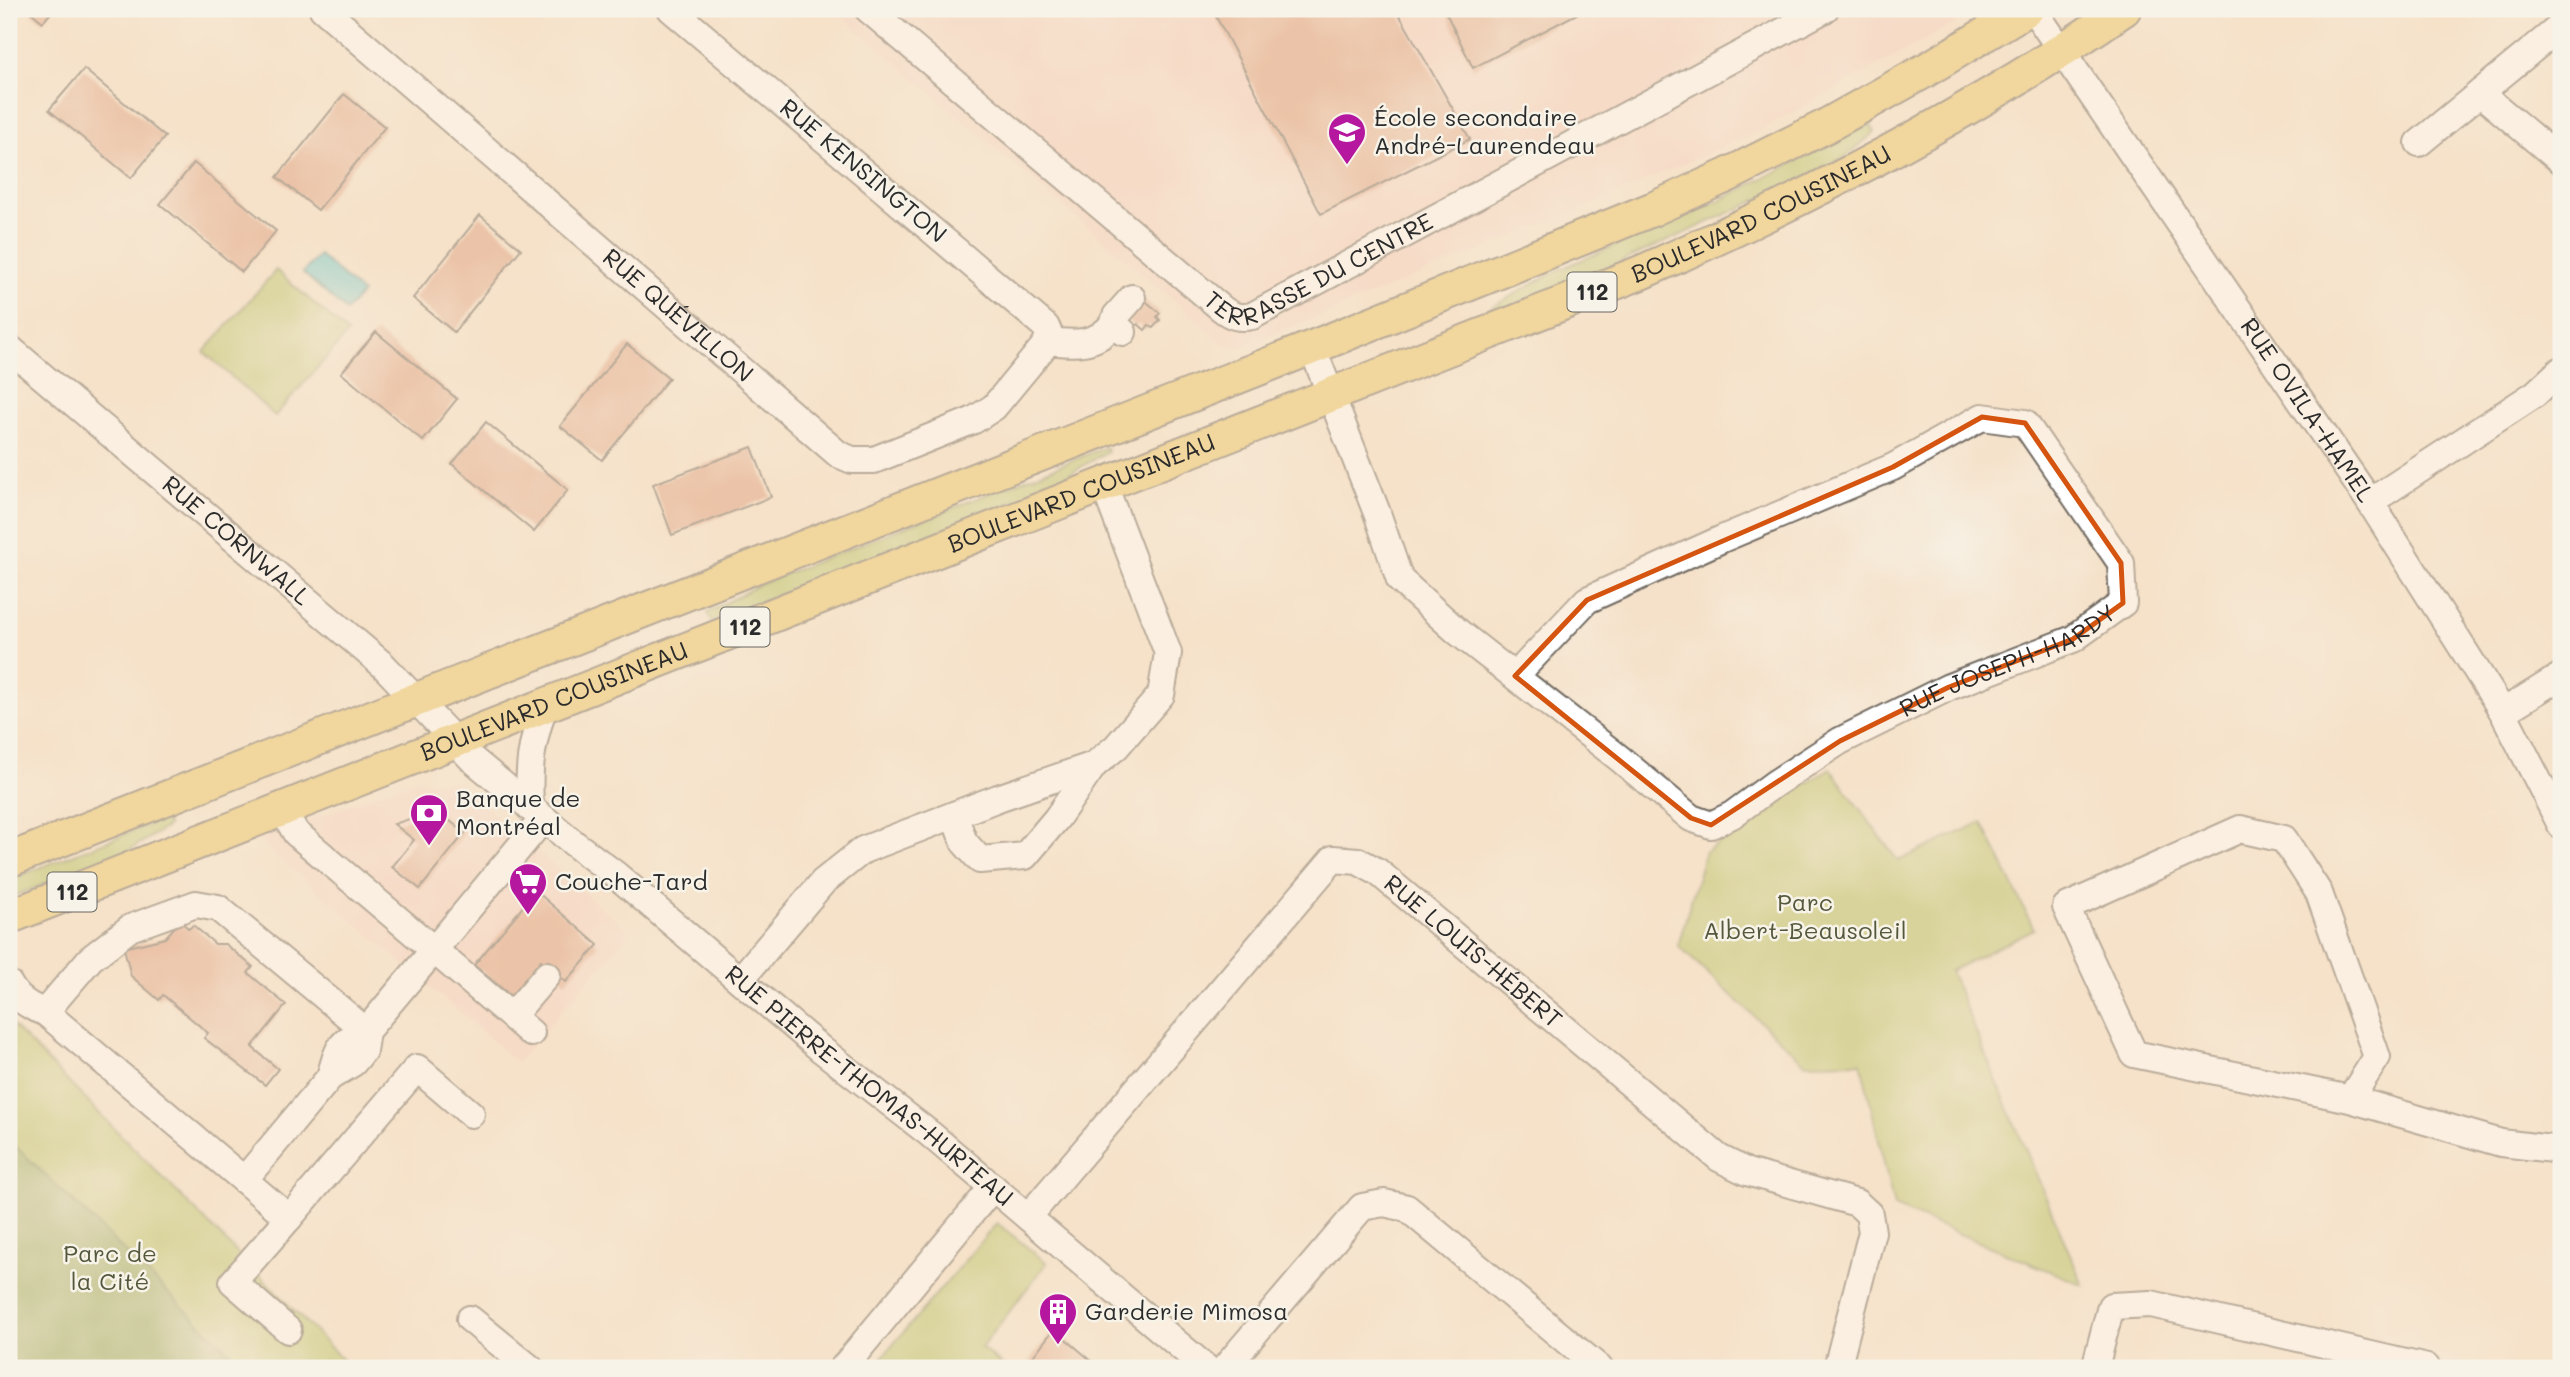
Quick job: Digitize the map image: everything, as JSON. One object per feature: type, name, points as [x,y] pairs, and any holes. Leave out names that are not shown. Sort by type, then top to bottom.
[{"type":"main road","name":"BOULEVARD COUSINEAU","points":[[9,860],[1621,223],[1728,175],[1871,102],[2027,9]]},
{"type":"main road","name":"BOULEVARD COUSINEAU","points":[[9,917],[1616,283],[1771,214],[1933,128],[2062,51],[2124,9]]},
{"type":"street","name":"RUE QUÉVILLON","points":[[323,9],[845,458],[860,462],[874,460],[983,415],[1003,398],[1048,340]]},
{"type":"street","name":"RUE KENSINGTON","points":[[671,9],[1043,324],[1048,331],[1048,340]]},
{"type":"street","name":"TERRASSE DU CENTRE","points":[[868,9],[1221,308],[1241,318],[1252,316],[1825,9]]},
{"type":"street","name":"RUE OVILA-HAMEL","points":[[2033,9],[2370,502],[2503,712],[2561,825]]},
{"type":"street","points":[[2419,143],[2561,26]]},
{"type":"street","points":[[2480,93],[2561,161]]},
{"type":"street","points":[[1048,340],[1077,344],[1101,337],[1118,328],[1116,316],[1132,298]]},
{"type":"street","name":"RUE JOSEPH-HARDY","points":[[1312,347],[1377,513],[1400,580],[1458,632],[1691,818],[1711,825],[1732,815],[1840,741],[1949,687],[2073,639],[2123,603],[2121,563],[2025,423],[1982,418],[1893,467],[1722,539],[1587,600],[1515,676]]},
{"type":"street","name":"RUE CORNWALL","points":[[9,348],[374,657],[456,741]]},
{"type":"street","points":[[2370,502],[2535,394],[2561,370]]},
{"type":"street","points":[[954,815],[964,842],[980,860],[1025,856],[1057,818],[1094,765],[1116,747],[1161,695],[1168,653],[1104,485]]},
{"type":"street","points":[[2503,712],[2561,676]]},
{"type":"street","points":[[244,1180],[330,1077],[353,1063],[363,1051],[366,1031],[434,950],[537,813],[529,774],[531,751],[544,706]]},
{"type":"street","name":"RUE PIERRE-THOMAS-HURTEAU","points":[[456,741],[472,759],[822,1050],[930,1134],[1206,1368]]},
{"type":"street","points":[[740,980],[823,882],[863,850],[1094,765]]},
{"type":"street","points":[[282,809],[296,834],[521,1025],[547,975]]},
{"type":"street","points":[[2350,1099],[2377,1057],[2319,893],[2284,839],[2240,829],[2066,906],[2134,1054],[2350,1099],[2501,1143],[2561,1150]]},
{"type":"street","name":"RUE LOUIS-HÉBERT","points":[[1028,1217],[1333,859],[1358,861],[1378,872],[1719,1158],[1747,1172],[1857,1203],[1869,1214],[1872,1232],[1837,1368]]},
{"type":"street","points":[[45,1012],[90,959],[130,928],[188,905],[205,904],[218,908],[366,1031]]},
{"type":"street","points":[[9,978],[22,982],[39,996],[45,1012]]},
{"type":"street","points":[[9,984],[14,994],[30,1007],[45,1012],[289,1217]]},
{"type":"street","points":[[288,1330],[233,1282],[417,1068],[471,1114]]},
{"type":"street","points":[[843,1368],[993,1187]]},
{"type":"street","points":[[1225,1368],[1362,1207],[1384,1203],[1407,1208],[1599,1368]]},
{"type":"street","points":[[2095,1368],[2111,1306],[2151,1304],[2427,1368]]},
{"type":"street","points":[[470,1319],[530,1368]]},
{"type":"highlighted area","points":[[1982,417],[2025,423],[2121,563],[2123,603],[2073,639],[1949,687],[1840,741],[1711,825],[1691,818],[1515,676],[1587,600],[1893,467]]},
{"type":"shaded area","name":"École secondaire André-Laurendeau","points":[[833,9],[1958,9],[1954,24],[1764,128],[1592,205],[1239,348],[1228,347]]},
{"type":"shaded area","points":[[413,781],[457,782],[630,932],[517,1062],[258,839]]},
{"type":"green space","points":[[1870,124],[1875,132],[1847,156],[1780,190],[1614,265],[1485,316],[1483,312],[1556,271],[1720,200]]},
{"type":"green space","points":[[276,270],[348,333],[275,416],[204,352]]},
{"type":"green space","points":[[1106,447],[1108,451],[1020,499],[712,622],[707,613],[760,584]]},
{"type":"green space","name":"Parc Albert-Beausoleil","points":[[1830,768],[1898,861],[1982,822],[2034,929],[1950,971],[2083,1285],[1894,1207],[1861,1062],[1805,1063],[1678,946],[1705,852]]},
{"type":"green space","points":[[165,818],[168,826],[123,854],[9,898],[9,880]]},
{"type":"green space","name":"Parc de la Cité","points":[[9,1022],[351,1368],[9,1368]]},
{"type":"green space","points":[[9,1140],[246,1368],[9,1368]]},
{"type":"green space","points":[[997,1223],[1047,1263],[981,1348],[1006,1368],[873,1368]]},
{"type":"water","points":[[319,255],[362,293],[346,311],[303,273]]},
{"type":"building","points":[[27,9],[54,9],[43,22]]},
{"type":"building","points":[[1212,9],[1396,9],[1470,139],[1321,214]]},
{"type":"building","points":[[1444,9],[1586,9],[1473,68]]},
{"type":"building","points":[[84,69],[165,137],[131,178],[49,110]]},
{"type":"building","points":[[344,94],[385,127],[318,210],[277,177]]},
{"type":"building","points":[[194,163],[276,231],[242,272],[160,204]]},
{"type":"building","points":[[480,215],[521,249],[454,332],[413,298]]},
{"type":"building","points":[[1142,298],[1160,313],[1157,317],[1160,320],[1153,328],[1149,325],[1145,330],[1138,324],[1135,327],[1126,319]]},
{"type":"building","points":[[376,332],[457,399],[423,441],[341,373]]},
{"type":"building","points":[[627,344],[669,378],[602,460],[560,426]]},
{"type":"building","points":[[486,422],[568,490],[534,532],[452,464]]},
{"type":"building","points":[[752,447],[771,497],[672,535],[653,484]]},
{"type":"building","points":[[436,810],[465,833],[420,889],[392,867],[414,840],[394,824]]},
{"type":"building","points":[[536,891],[598,945],[566,982],[541,960],[511,996],[474,965]]},
{"type":"building","points":[[180,921],[189,929],[193,925],[215,944],[225,944],[253,967],[248,973],[286,1005],[252,1047],[278,1069],[265,1085],[204,1038],[208,1033],[163,995],[159,1000],[131,976],[124,948],[165,938]]},
{"type":"building","name":"Garderie Mimosa","points":[[1054,1329],[1100,1368],[1034,1368],[1028,1363]]},
{"type":"place","name":"École secondaire André-Laurendeau","points":[[1347,166]]},
{"type":"place","name":"Banque de Montréal","points":[[429,847]]},
{"type":"place","name":"Couche-Tard","points":[[528,916]]},
{"type":"place","name":"Garderie Mimosa","points":[[1058,1346]]}]
